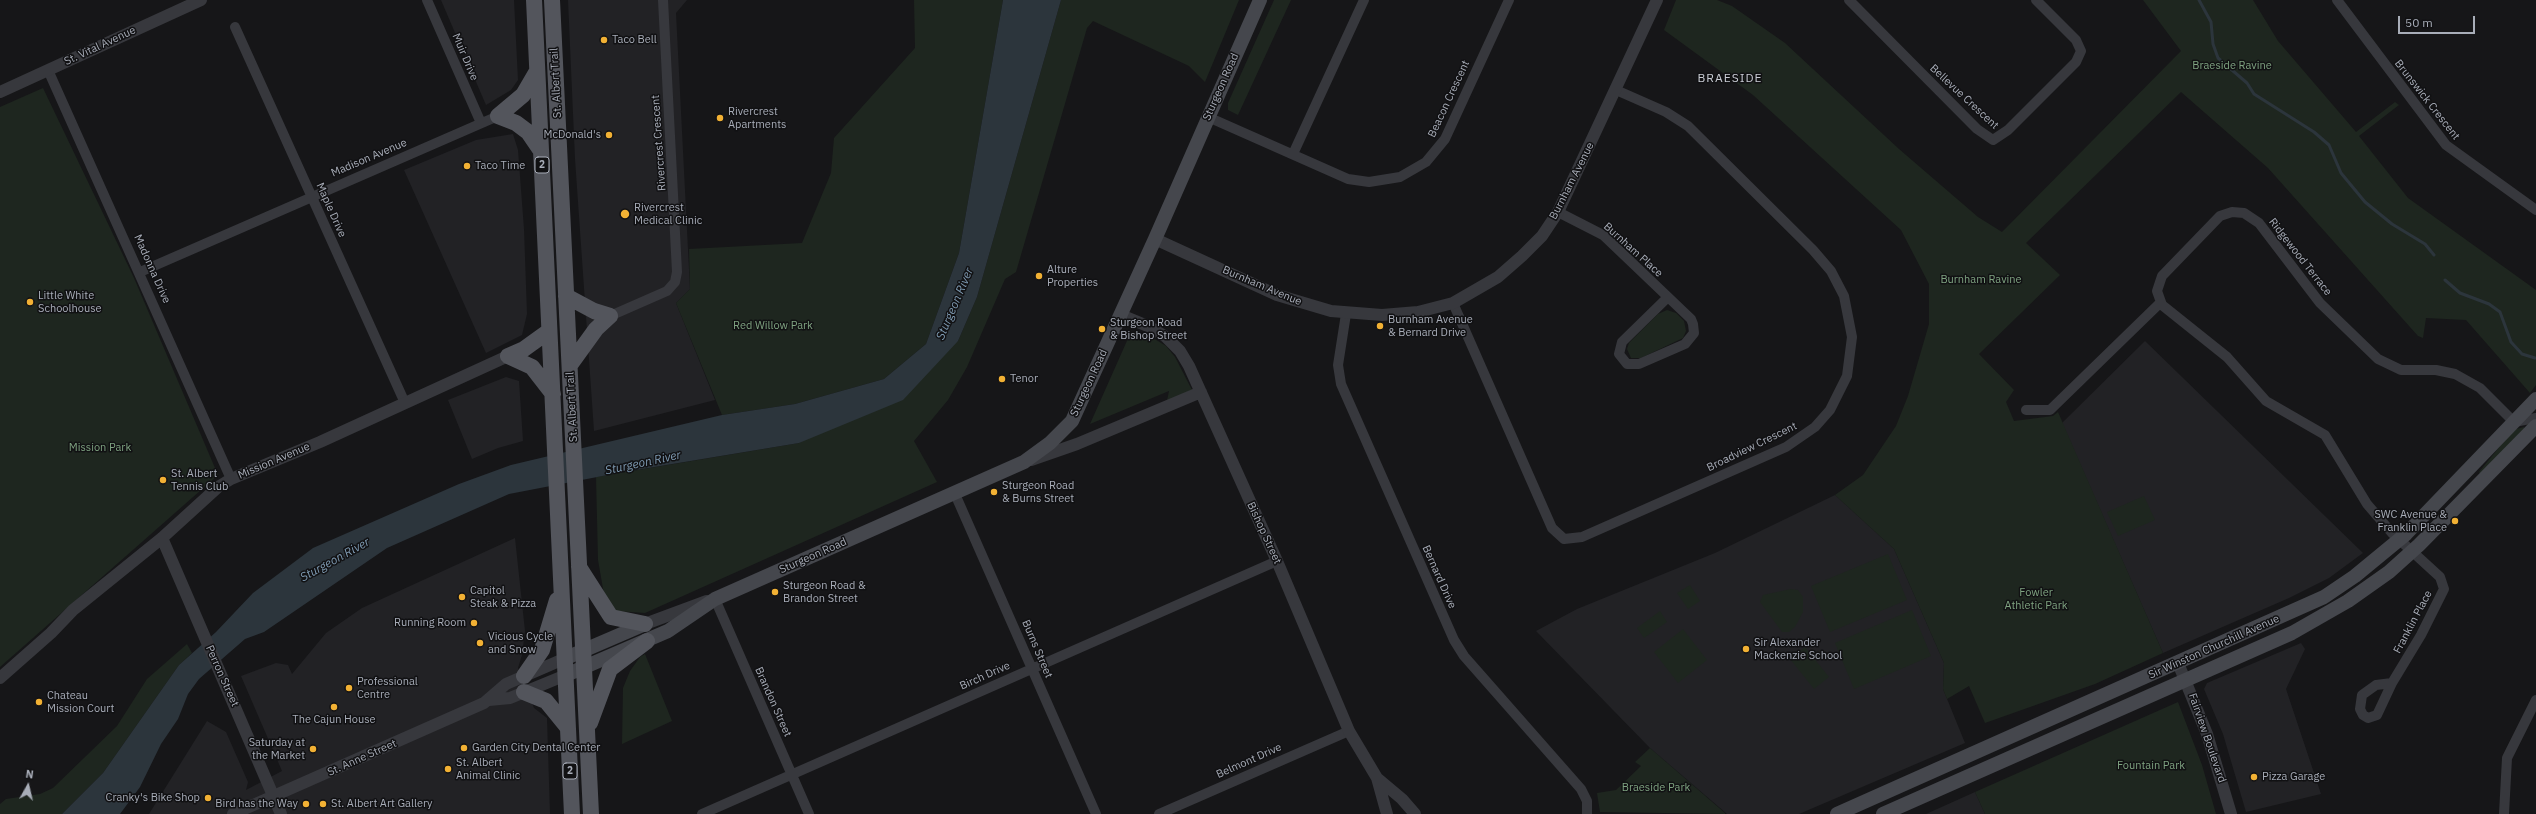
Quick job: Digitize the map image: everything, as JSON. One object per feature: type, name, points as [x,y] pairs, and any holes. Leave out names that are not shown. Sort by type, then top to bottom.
[{"type":"main road","name":"St. Albert Trail","points":[[534,0],[561,583],[566,658],[572,814]]},
{"type":"main road","name":"St. Albert Trail","points":[[552,0],[591,814]]},
{"type":"main road","name":"Sturgeon Road","points":[[566,675],[647,641],[683,622],[715,599],[956,494],[1024,462],[1050,443],[1072,421],[1155,239],[1260,0]]},
{"type":"main road","points":[[538,70],[530,87],[523,95],[498,116],[516,123],[528,132],[542,152]]},
{"type":"main road","points":[[566,296],[594,311],[610,316],[596,329],[570,365]]},
{"type":"main road","points":[[508,356],[524,349],[550,331]]},
{"type":"main road","points":[[508,356],[532,367],[553,394]]},
{"type":"main road","name":"Sir Winston Churchill Avenue","points":[[1837,814],[2324,597],[2355,576],[2399,540],[2536,399]]},
{"type":"main road","name":"Sir Winston Churchill Avenue","points":[[1883,814],[2186,680],[2306,625],[2366,590],[2412,552],[2536,426]]},
{"type":"main road","points":[[579,567],[611,617],[645,624]]},
{"type":"main road","points":[[561,583],[550,630],[542,650],[524,684],[546,701],[568,728]]},
{"type":"main road","name":"Sturgeon Road","points":[[566,658],[645,624]]},
{"type":"main road","points":[[587,730],[610,669],[647,641]]},
{"type":"street","name":"St. Vital Avenue","points":[[0,92],[201,0]]},
{"type":"street","name":"Muir Drive","points":[[427,0],[481,123]]},
{"type":"street","name":"Rivercrest Crescent","points":[[610,316],[667,290],[675,282],[677,272],[663,0]]},
{"type":"street","points":[[1293,154],[1364,0]]},
{"type":"street","name":"Beacon Crescent","points":[[1208,117],[1348,179],[1358,181],[1390,180],[1419,168],[1434,155],[1445,139],[1509,0]]},
{"type":"street","name":"Burnham Avenue","points":[[1155,239],[1276,295],[1317,308],[1346,314],[1400,314],[1453,303],[1498,277],[1542,236],[1558,212],[1657,0]]},
{"type":"street","name":"Bellevue Crescent","points":[[1849,0],[1977,129],[1993,140],[2008,130],[2076,62],[2081,51],[2076,40],[2036,0]]},
{"type":"street","name":"Brunswick Crescent","points":[[2337,0],[2446,145],[2536,210]]},
{"type":"street","name":"Maple Drive","points":[[236,27],[405,403]]},
{"type":"street","name":"Madonna Drive","points":[[48,70],[140,272],[231,479]]},
{"type":"street","name":"Broadview Crescent","points":[[1453,303],[1552,528],[1564,539],[1582,537],[1786,447],[1815,427],[1830,410],[1847,376],[1852,337],[1844,296],[1831,271],[1813,250],[1688,126],[1666,112],[1616,90]]},
{"type":"street","name":"Madison Avenue","points":[[140,272],[311,196],[498,116]]},
{"type":"street","name":"Burnham Place","points":[[1558,212],[1603,236],[1691,319],[1694,328],[1692,338],[1685,344],[1639,364],[1631,365],[1624,362],[1619,350],[1622,342],[1667,298]]},
{"type":"street","name":"Ridgewood Terrace","points":[[2160,303],[2158,286],[2165,272],[2220,216],[2232,212],[2244,213],[2259,223],[2320,303],[2378,359],[2401,370],[2436,370],[2464,378],[2480,388],[2514,422]]},
{"type":"street","points":[[2026,410],[2050,410],[2160,303],[2227,357],[2266,401],[2325,435],[2367,504],[2399,540]]},
{"type":"street","name":"Bernard Drive","points":[[1346,314],[1338,365],[1341,384],[1454,640],[1464,656],[1581,789],[1587,801],[1587,814]]},
{"type":"street","name":"Bishop Street","points":[[1121,315],[1150,327],[1174,344],[1190,366],[1277,561],[1349,731],[1377,778],[1388,814]]},
{"type":"street","name":"Mission Avenue","points":[[0,678],[51,633],[73,610],[162,538],[195,506],[231,479],[508,356]]},
{"type":"street","points":[[1024,462],[1077,444],[1201,392]]},
{"type":"street","points":[[2514,422],[2536,418]]},
{"type":"street","name":"Burns Street","points":[[956,494],[1096,814]]},
{"type":"street","name":"Perron Street","points":[[162,538],[281,814]]},
{"type":"street","name":"Franklin Place","points":[[2392,684],[2444,589],[2440,577],[2399,540]]},
{"type":"street","name":"Birch Drive","points":[[702,814],[1277,561]]},
{"type":"street","name":"Sturgeon Road","points":[[645,624],[715,599]]},
{"type":"street","name":"Brandon Street","points":[[715,599],[809,814]]},
{"type":"street","name":"St. Anne Street","points":[[233,814],[489,700],[510,698],[524,684],[566,658]]},
{"type":"street","name":"Fairview Boulevard","points":[[2178,663],[2217,761],[2231,814]]},
{"type":"street","name":"St. Anne Street","points":[[524,684],[566,675]]},
{"type":"street","points":[[2504,814],[2507,758],[2536,700]]},
{"type":"street","name":"Belmont Drive","points":[[1159,814],[1349,731]]},
{"type":"street","name":"Bishop Street","points":[[1377,778],[1402,798],[1415,814]]},
{"type":"shaded area","points":[[441,0],[514,0],[518,80],[511,90],[486,105]]},
{"type":"shaded area","points":[[568,0],[687,0],[676,13],[690,289],[676,303],[715,400],[594,431],[575,159]]},
{"type":"shaded area","points":[[513,134],[518,150],[524,229],[527,314],[522,335],[486,353],[404,170],[476,140]]},
{"type":"shaded area","points":[[2145,341],[2363,553],[2329,578],[2289,598],[2163,653],[2062,423]]},
{"type":"shaded area","points":[[506,377],[519,381],[523,441],[498,448],[472,459],[448,400]]},
{"type":"shaded area","name":"Sir Alexander Mackenzie School","points":[[1835,495],[1894,549],[1944,663],[1943,689],[1965,743],[1799,814],[1727,814],[1650,748],[1536,631],[1577,609],[1715,553]]},
{"type":"shaded area","points":[[515,538],[525,631],[522,655],[518,668],[534,708],[547,718],[550,814],[149,814],[207,721],[226,732],[248,782],[246,790],[282,771],[241,676],[276,663],[288,665],[292,674],[326,633],[362,608]]},
{"type":"shaded area","points":[[2301,643],[2305,649],[2286,689],[2321,794],[2246,812],[2223,734],[2204,689],[2207,683]]},
{"type":"shaded area","points":[[1975,792],[1985,814],[1926,814]]},
{"type":"green space","name":"Red Willow Park","points":[[914,0],[1003,0],[959,253],[926,344],[884,379],[795,404],[722,415],[676,303],[690,289],[689,249],[802,243],[831,173],[834,138],[915,48]]},
{"type":"green space","points":[[1061,0],[1239,0],[1205,82],[1189,66],[1093,21],[1087,28],[1016,272],[1005,279],[967,367],[948,400],[914,441],[937,482],[645,613],[616,611],[605,600],[598,560],[596,477],[799,443],[958,341],[977,297]]},
{"type":"green space","points":[[1274,0],[1291,0],[1238,115],[1228,110],[1228,103]]},
{"type":"green space","points":[[1676,0],[1717,0],[1732,6],[1785,43],[1899,149],[1978,217],[2002,232],[2181,51],[2143,0],[2253,0],[2278,41],[2356,132],[2395,102],[2399,105],[2359,136],[2408,198],[2536,290],[2536,385],[2530,393],[2466,320],[2426,318],[2423,338],[2418,336],[2268,168],[2181,92],[2026,243],[2060,275],[1979,354],[2014,390],[2006,402],[2014,421],[2053,416],[2058,412],[2163,653],[2095,684],[1985,723],[1969,686],[1947,699],[1943,689],[1944,663],[1894,549],[1835,495],[1863,475],[1896,426],[1908,396],[1929,324],[1929,284],[1901,230],[1753,95],[1664,30]]},
{"type":"green space","name":"Mission Park","points":[[43,88],[134,278],[218,475],[0,667],[0,107]]},
{"type":"green space","points":[[1667,310],[1676,313],[1684,321],[1686,331],[1683,338],[1641,358],[1631,358],[1627,349],[1629,343],[1658,314]]},
{"type":"green space","points":[[1135,332],[1148,335],[1166,346],[1175,357],[1192,390],[1167,401],[1169,391],[1090,424],[1130,334]]},
{"type":"green space","points":[[2524,427],[2525,429],[2480,474],[2479,472],[2509,435],[2516,429]]},
{"type":"green space","points":[[2144,496],[2155,520],[2118,536],[2107,512]]},
{"type":"green space","points":[[1888,554],[1907,600],[1830,632],[1811,586]]},
{"type":"green space","points":[[1690,585],[1700,601],[1688,609],[1677,593]]},
{"type":"green space","points":[[1791,589],[1798,590],[1803,597],[1803,612],[1795,627],[1789,632],[1782,632],[1760,602],[1763,595]]},
{"type":"green space","points":[[1912,610],[1931,656],[1854,689],[1835,643]]},
{"type":"green space","points":[[1660,611],[1667,622],[1644,638],[1637,628]]},
{"type":"green space","points":[[1683,629],[1707,660],[1678,683],[1654,652]]},
{"type":"green space","points":[[187,644],[192,653],[179,665],[103,773],[62,814],[0,814],[0,804],[6,799],[40,794],[53,788],[117,726],[147,679]]},
{"type":"green space","points":[[1805,647],[1829,677],[1814,689],[1790,659]]},
{"type":"green space","points":[[645,654],[672,721],[622,744],[623,688],[630,671],[640,657]]},
{"type":"green space","name":"Fountain Park","points":[[2178,702],[2202,765],[2216,814],[1985,814],[1975,792]]},
{"type":"green space","name":"Braeside Park","points":[[1650,748],[1725,814],[1600,812],[1597,793],[1616,790],[1641,766],[1635,762]]},
{"type":"water","name":"Sturgeon River","points":[[1003,0],[1061,0],[977,297],[958,341],[903,400],[799,443],[618,473],[509,494],[387,548],[264,632],[245,639],[199,679],[188,694],[178,719],[161,744],[140,787],[120,814],[62,814],[103,773],[179,665],[216,632],[253,593],[313,548],[459,484],[511,465],[722,415],[795,404],[884,379],[926,344],[959,253]]},
{"type":"waterway","points":[[2199,0],[2211,22],[2213,44],[2218,58],[2247,83],[2254,94],[2314,132],[2329,145],[2341,173],[2365,202],[2392,224],[2425,244],[2434,255]]},
{"type":"waterway","points":[[2445,280],[2460,293],[2489,304],[2500,312],[2511,342],[2522,354],[2535,358]]},
{"type":"place","name":"Taco Bell","points":[[604,40]]},
{"type":"place","name":"Rivercrest Apartments","points":[[720,118]]},
{"type":"place","name":"McDonald's","points":[[609,135]]},
{"type":"place","name":"Taco Time","points":[[467,166]]},
{"type":"place","name":"Rivercrest Medical Clinic","points":[[625,214]]},
{"type":"place","name":"Alture Properties","points":[[1039,276]]},
{"type":"place","name":"Little White Schoolhouse","points":[[30,302]]},
{"type":"place","name":"Burnham Avenue & Bernard Drive","points":[[1380,326]]},
{"type":"place","name":"Sturgeon Road & Bishop Street","points":[[1102,329]]},
{"type":"place","name":"Tenor","points":[[1002,379]]},
{"type":"place","name":"St. Albert Tennis Club","points":[[163,480]]},
{"type":"place","name":"Sturgeon Road & Burns Street","points":[[994,492]]},
{"type":"place","name":"SWC Avenue & Franklin Place","points":[[2455,521]]},
{"type":"place","name":"Sturgeon Road & Brandon Street","points":[[775,592]]},
{"type":"place","name":"Capitol Steak & Pizza","points":[[462,597]]},
{"type":"place","name":"Running Room","points":[[474,623]]},
{"type":"place","name":"Vicious Cycle and Snow","points":[[480,643]]},
{"type":"place","name":"Sir Alexander Mackenzie School","points":[[1746,649]]},
{"type":"place","name":"Professional Centre","points":[[349,688]]},
{"type":"place","name":"Chateau Mission Court","points":[[39,702]]},
{"type":"place","name":"The Cajun House","points":[[334,707]]},
{"type":"place","name":"Garden City Dental Center","points":[[464,748]]},
{"type":"place","name":"Saturday at the Market","points":[[313,749]]},
{"type":"place","name":"St. Albert Animal Clinic","points":[[448,769]]},
{"type":"place","name":"Pizza Garage","points":[[2254,777]]},
{"type":"place","name":"Cranky's Bike Shop","points":[[208,798]]},
{"type":"place","name":"Bird has the Way","points":[[306,804]]},
{"type":"place","name":"St. Albert Art Gallery","points":[[323,804]]},
{"type":"district","name":"BRAESIDE","points":[[1730,79]]},
{"type":"park label","name":"Braeside Ravine","points":[[2232,66]]},
{"type":"park label","name":"Burnham Ravine","points":[[1981,280]]},
{"type":"park label","name":"Fowler Athletic Park","points":[[2036,599]]}]
